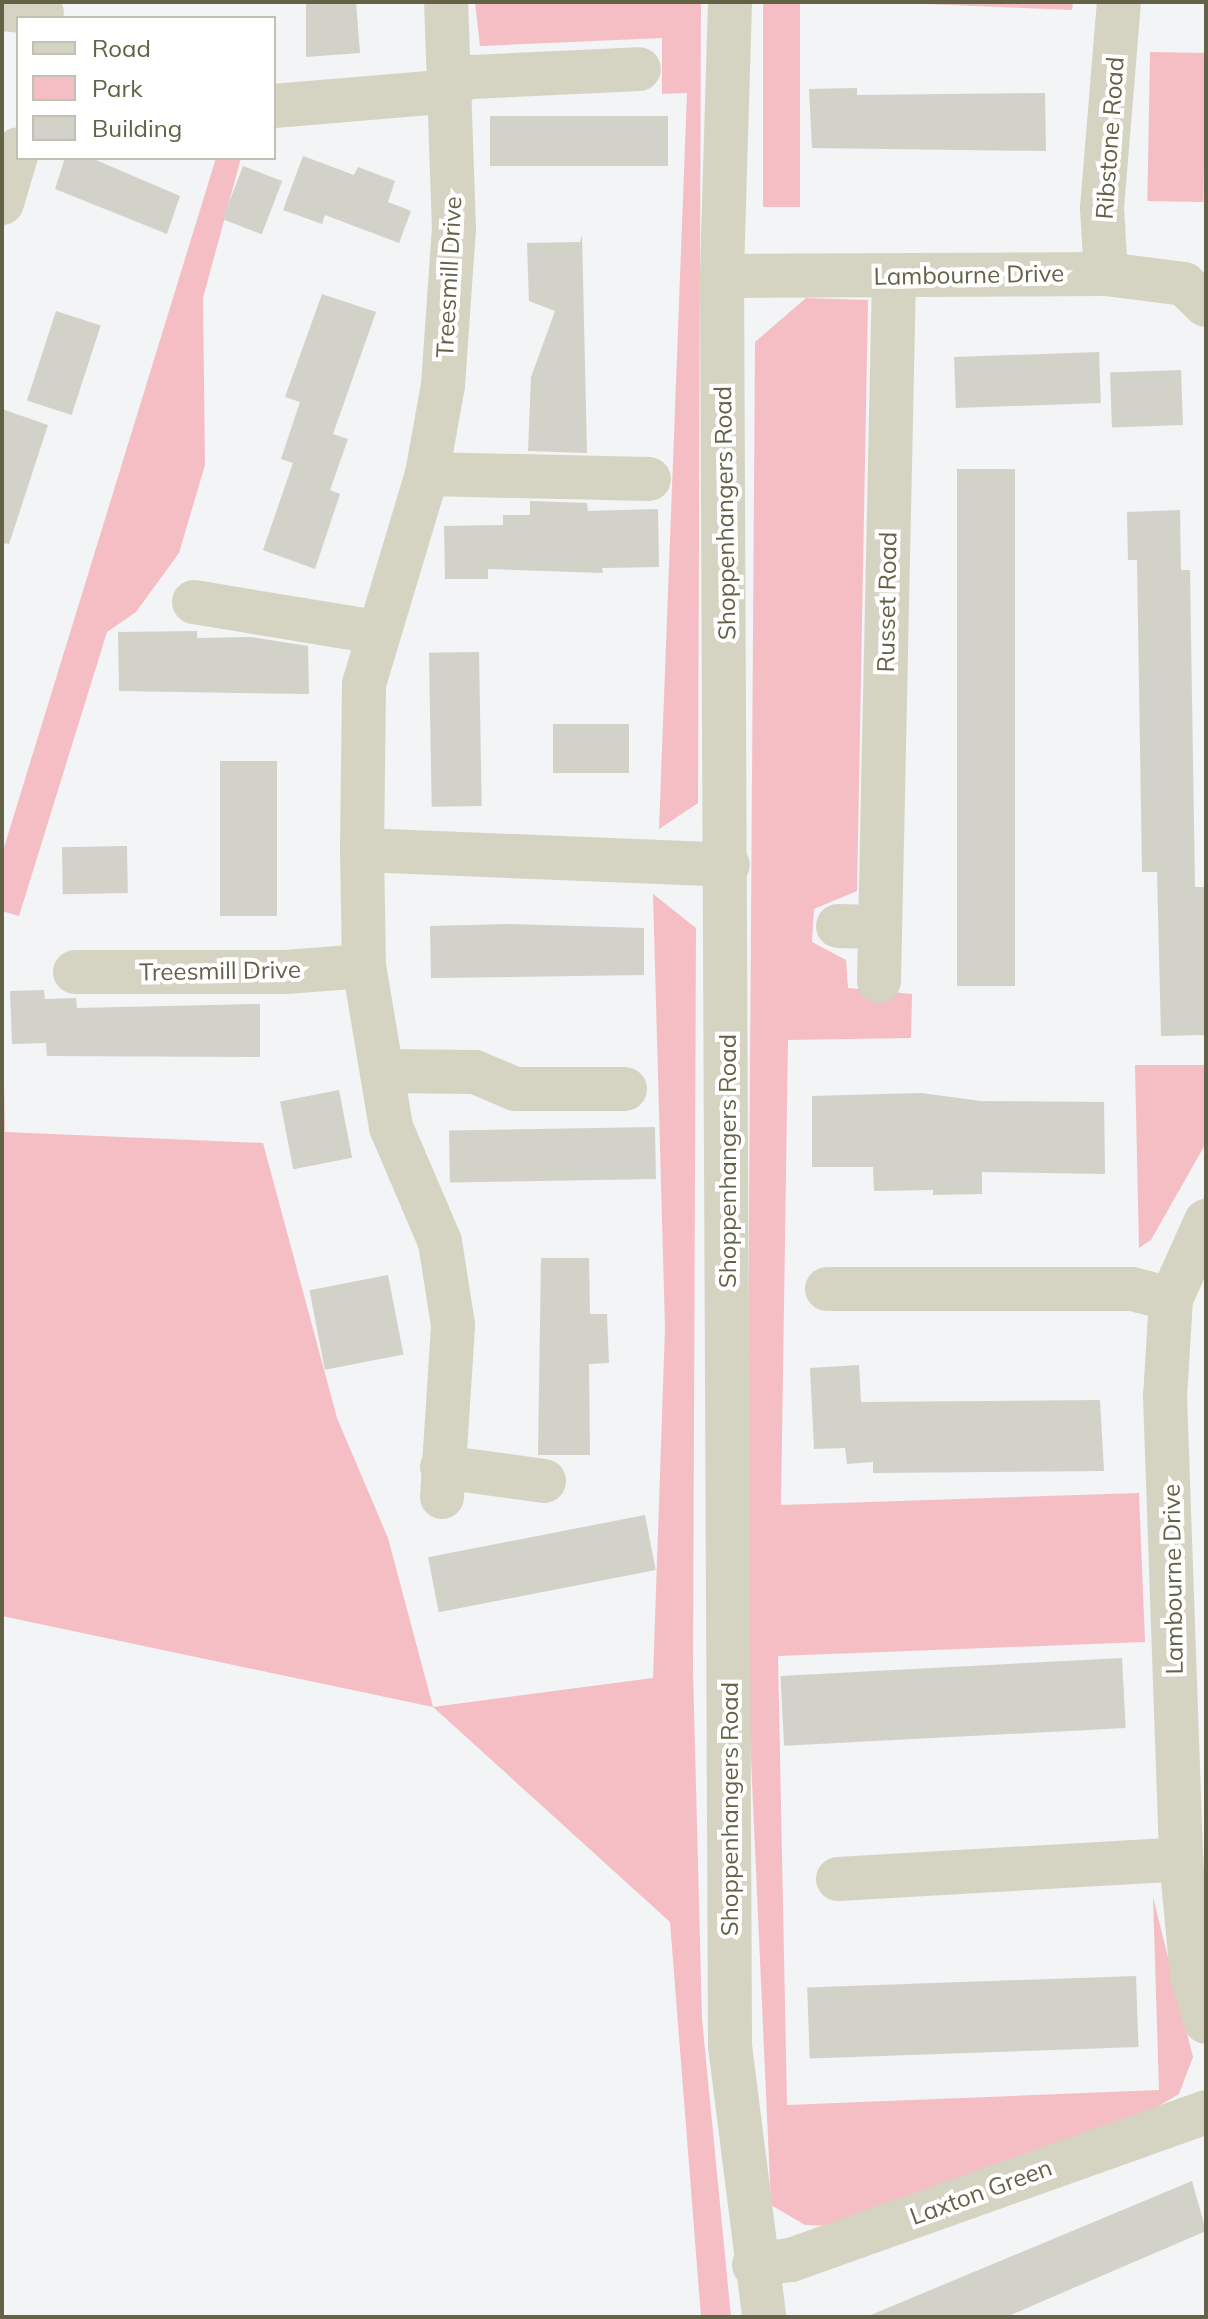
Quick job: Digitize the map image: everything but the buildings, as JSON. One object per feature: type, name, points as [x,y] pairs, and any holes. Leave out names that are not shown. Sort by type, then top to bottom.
[{"type":"street","name":"Treesmill Drive","points":[[446,2],[452,85],[454,229],[443,385],[427,474],[376,632],[364,684],[364,966],[391,1127],[440,1242],[453,1325],[442,1482],[544,1481]]},
{"type":"street","name":"Shoppenhangers Road","points":[[730,2],[722,276],[728,865],[730,2046],[754,2265],[764,2317]]},
{"type":"street","name":"Ribstone Road","points":[[1106,274],[1102,208],[1119,2]]},
{"type":"street","points":[[276,106],[452,85],[639,69]]},
{"type":"street","points":[[2,203],[16,156]]},
{"type":"street","name":"Lambourne Drive","points":[[722,276],[894,278],[1106,274],[1184,284],[1206,305]]},
{"type":"street","name":"Russet Road","points":[[879,981],[859,926],[894,278]]},
{"type":"street","points":[[427,474],[649,479]]},
{"type":"street","points":[[194,602],[376,632]]},
{"type":"street","points":[[362,850],[728,865]]},
{"type":"street","name":"Treesmill Drive","points":[[75,972],[286,972],[364,966]]},
{"type":"street","points":[[382,1071],[475,1072],[515,1089],[625,1089]]},
{"type":"street","name":"Lambourne Drive","points":[[1206,1221],[1171,1299],[1165,1396],[1181,1859],[1192,1976],[1206,2022]]},
{"type":"street","points":[[827,1289],[1132,1289],[1171,1299]]},
{"type":"street","points":[[838,1879],[1181,1859]]},
{"type":"street","name":"Laxton Green","points":[[754,2265],[791,2260],[1206,2112]]},
{"type":"green space","points":[[475,2],[701,2],[698,803],[659,829],[687,93],[662,94],[662,38],[480,46]]},
{"type":"green space","points":[[763,2],[800,2],[800,207],[763,207]]},
{"type":"green space","points":[[875,2],[1073,2],[1072,10]]},
{"type":"green space","points":[[1150,52],[1206,53],[1203,202],[1147,201]]},
{"type":"green space","points":[[215,160],[240,160],[203,298],[205,465],[179,553],[136,612],[107,632],[19,916],[2,911],[2,854]]},
{"type":"green space","points":[[806,298],[868,300],[857,891],[814,909],[812,942],[846,960],[848,988],[912,994],[911,1038],[788,1040],[781,1505],[1139,1493],[1145,1642],[778,1656],[787,2105],[1159,2090],[1153,1897],[1193,2057],[1179,2094],[1138,2118],[851,2226],[805,2225],[771,2205],[746,1648],[755,342]]},
{"type":"green space","points":[[653,894],[696,928],[693,1670],[702,2019],[731,2317],[701,2317],[670,1922],[433,1707],[653,1678],[665,1328]]},
{"type":"green space","points":[[2,980],[5,1132],[263,1143],[337,1418],[388,1538],[433,1707],[2,1616]]},
{"type":"green space","points":[[1135,1065],[1206,1065],[1206,1143],[1151,1240],[1139,1248]]}]
